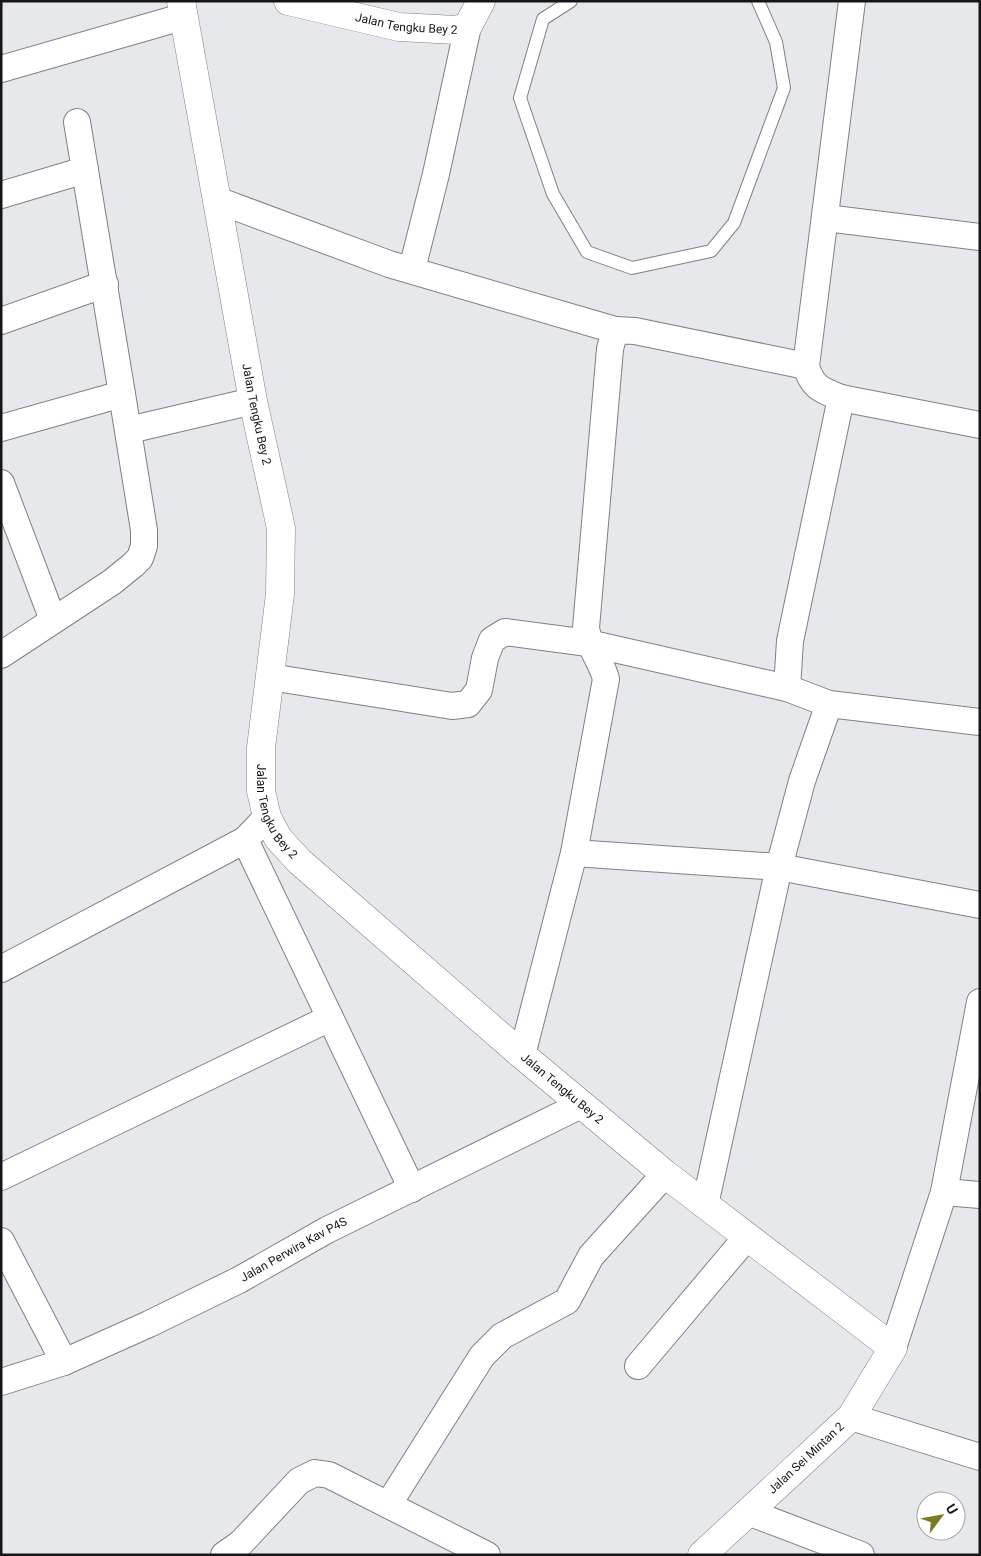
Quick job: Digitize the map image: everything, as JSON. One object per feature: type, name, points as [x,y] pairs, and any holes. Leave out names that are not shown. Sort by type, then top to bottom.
[{"type":"street","name":"Jalan Tengku Bey 2","points":[[288,1],[399,27],[456,30],[468,26],[481,1]]},
{"type":"street","points":[[852,1],[806,366],[810,379],[820,389],[841,398],[980,425]]},
{"type":"street","name":"Jalan Tengku Bey 2","points":[[181,9],[254,401],[281,528],[280,594],[260,748],[261,791],[267,817],[278,838],[299,861],[522,1055],[664,1174],[893,1348]]},
{"type":"street","points":[[1,69],[181,9]]},
{"type":"street","points":[[412,269],[436,174],[468,26]]},
{"type":"street","points":[[1,655],[112,582],[140,558],[144,546],[144,530],[106,284],[77,122]]},
{"type":"street","points":[[1,195],[85,170]]},
{"type":"street","points":[[217,200],[389,264],[412,269],[615,330],[635,331],[806,366]]},
{"type":"street","points":[[826,218],[980,237]]},
{"type":"street","points":[[1,321],[106,284]]},
{"type":"street","points":[[522,1055],[574,853],[606,679],[603,667],[588,643],[586,618],[610,349],[615,330]]},
{"type":"street","points":[[1,428],[122,394]]},
{"type":"street","points":[[787,688],[790,641],[841,398]]},
{"type":"street","points":[[129,430],[254,401]]},
{"type":"street","points":[[1,483],[53,620]]},
{"type":"street","points":[[270,677],[452,706],[468,704],[479,690],[485,658],[492,640],[505,632],[588,643],[787,688],[829,704],[980,722]]},
{"type":"street","points":[[706,1205],[779,867],[802,781],[829,704]]},
{"type":"street","points":[[1,968],[245,840],[267,817]]},
{"type":"street","points":[[245,840],[412,1189]]},
{"type":"street","points":[[574,853],[779,867],[980,905]]},
{"type":"street","points":[[893,1348],[944,1192],[975,1059],[980,1002]]},
{"type":"street","points":[[1,1177],[330,1018]]},
{"type":"street","name":"Jalan Perwira Kav P4S","points":[[1,1382],[64,1362],[239,1280],[326,1230],[581,1105]]},
{"type":"street","points":[[388,1505],[482,1356],[502,1336],[566,1301],[591,1256],[664,1174]]},
{"type":"street","points":[[944,1192],[980,1195]]},
{"type":"street","points":[[638,1366],[746,1238]]},
{"type":"street","points":[[1,1241],[64,1362]]},
{"type":"street","name":"Jalan Sei Mintan 2","points":[[702,1555],[851,1417],[893,1348]]},
{"type":"street","points":[[1,1395],[31,1373]]},
{"type":"street","points":[[851,1417],[980,1456]]},
{"type":"street","points":[[224,1555],[241,1543],[299,1481],[315,1473],[329,1475],[487,1555]]},
{"type":"street","points":[[748,1512],[861,1555]]},
{"type":"lane","points":[[571,1],[543,19],[520,98],[553,194],[587,252],[632,268],[711,251],[734,223],[784,88],[776,42],[758,1]]}]
